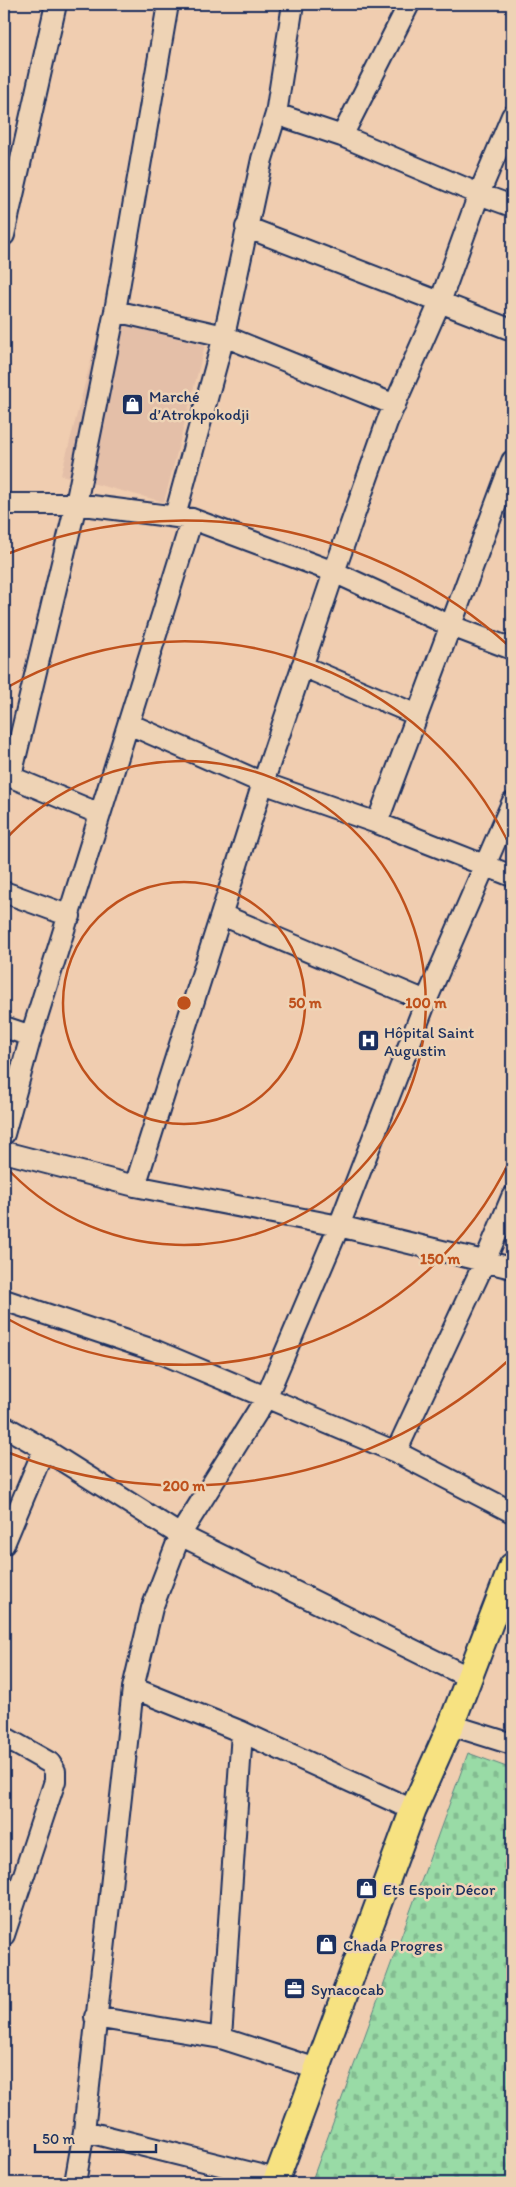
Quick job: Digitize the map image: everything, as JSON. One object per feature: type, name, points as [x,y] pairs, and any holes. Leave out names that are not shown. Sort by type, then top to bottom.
[{"type":"main road","points":[[276,2181],[413,1810],[451,1725],[512,1566]]},
{"type":"street","points":[[4,235],[56,4]]},
{"type":"street","points":[[100,814],[7,775],[76,504],[115,311],[168,4]]},
{"type":"street","points":[[4,1134],[31,1036],[129,724],[184,517],[246,227],[262,159],[276,114],[293,4]]},
{"type":"street","points":[[342,136],[408,4]]},
{"type":"street","points":[[276,114],[342,136],[512,206]]},
{"type":"street","points":[[135,1186],[263,783],[386,422],[440,302],[479,194],[512,116]]},
{"type":"street","points":[[246,227],[512,330]]},
{"type":"street","points":[[115,311],[224,336],[394,405]]},
{"type":"street","points":[[377,823],[449,626],[510,472]]},
{"type":"street","points":[[4,504],[76,504],[184,517],[334,572],[449,626],[512,649]]},
{"type":"street","points":[[302,666],[417,714]]},
{"type":"street","points":[[129,724],[263,783],[377,823],[512,876]]},
{"type":"street","points":[[75,2183],[84,2131],[95,2017],[133,1688],[152,1608],[180,1536],[266,1398],[339,1226],[426,1001],[512,803]]},
{"type":"street","points":[[4,892],[70,916]]},
{"type":"street","points":[[222,915],[426,1001]]},
{"type":"street","points":[[4,1027],[31,1036]]},
{"type":"street","points":[[4,1152],[135,1186],[339,1226],[512,1268]]},
{"type":"street","points":[[396,1452],[485,1262],[512,1197]]},
{"type":"street","points":[[4,1300],[156,1351],[396,1452],[512,1512]]},
{"type":"street","points":[[4,1426],[44,1449],[180,1536],[470,1678]]},
{"type":"street","points":[[4,1544],[44,1449]]},
{"type":"street","points":[[133,1688],[242,1732],[413,1810]]},
{"type":"street","points":[[451,1725],[512,1744]]},
{"type":"street","points":[[221,2038],[242,1732]]},
{"type":"street","points":[[4,1737],[50,1764],[55,1771],[55,1781],[9,1904],[4,1936]]},
{"type":"street","points":[[95,2017],[221,2038],[317,2069]]},
{"type":"street","points":[[84,2131],[276,2181]]},
{"type":"shaded area","points":[[102,319],[205,345],[164,502],[61,475]]},
{"type":"green space","points":[[468,1753],[512,1769],[512,2183],[311,2183]]},
{"type":"place","name":"Marché d’Atrokpokodji","points":[[133,405]]},
{"type":"place","name":"Hôpital Saint Augustin","points":[[368,1041]]},
{"type":"place","name":"Ets Espoir Décor","points":[[367,1889]]},
{"type":"place","name":"Chada Progres","points":[[327,1945]]},
{"type":"place","name":"Synacocab","points":[[295,1989]]}]
